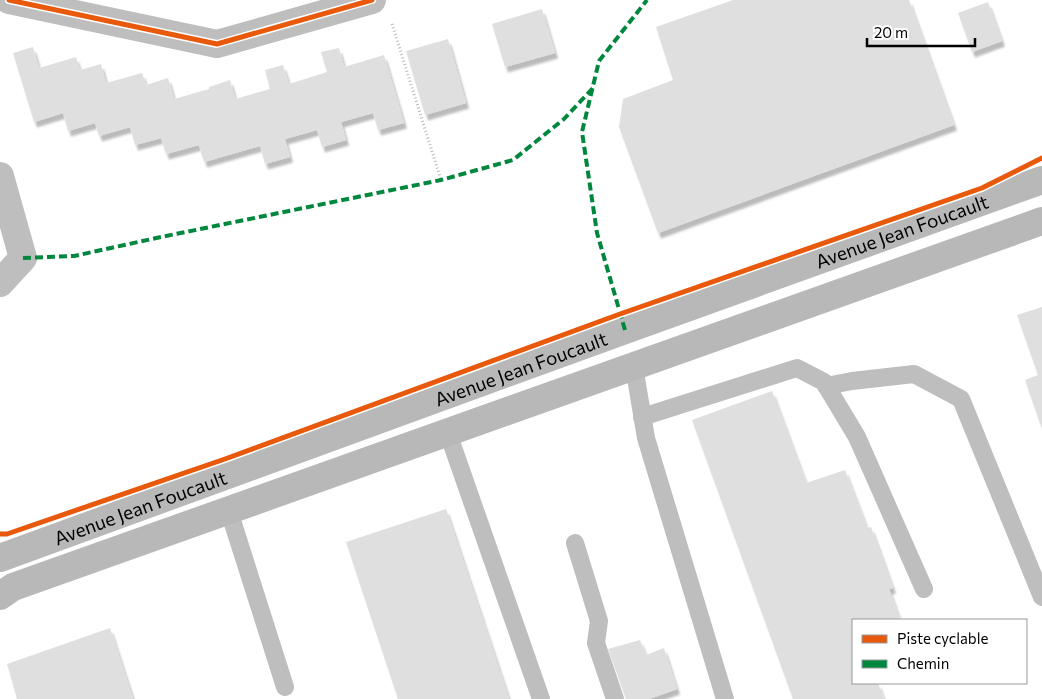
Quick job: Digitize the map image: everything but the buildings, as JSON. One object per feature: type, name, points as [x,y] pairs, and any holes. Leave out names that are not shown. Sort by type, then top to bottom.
[{"type":"main road","name":"Avenue Jean Foucault","points":[[0,558],[1042,180]]},
{"type":"main road","name":"Avenue Jean Foucault","points":[[0,596],[13,587],[1042,221]]},
{"type":"street","points":[[9,0],[217,44],[372,0]]},
{"type":"street","points":[[0,176],[23,258],[0,283]]},
{"type":"lane","points":[[634,366],[642,418],[649,447],[725,699]]},
{"type":"lane","points":[[642,418],[797,368],[824,382],[857,437],[924,589]]},
{"type":"lane","points":[[826,386],[914,374],[961,399],[1042,596]]},
{"type":"lane","points":[[448,433],[541,699]]},
{"type":"lane","points":[[228,511],[285,688]]},
{"type":"lane","points":[[575,543],[599,621],[596,643],[615,699]]},
{"type":"path","points":[[390,19],[441,180]]},
{"type":"marked path","points":[[625,330],[597,233],[582,132],[599,61],[647,0]]},
{"type":"marked path","points":[[23,258],[74,256],[441,180],[513,160],[564,119],[593,88]]},
{"type":"cycle path","points":[[9,0],[217,44],[372,0]]},
{"type":"cycle path","points":[[0,534],[7,534],[225,459],[620,314],[982,188],[1042,158]]}]
